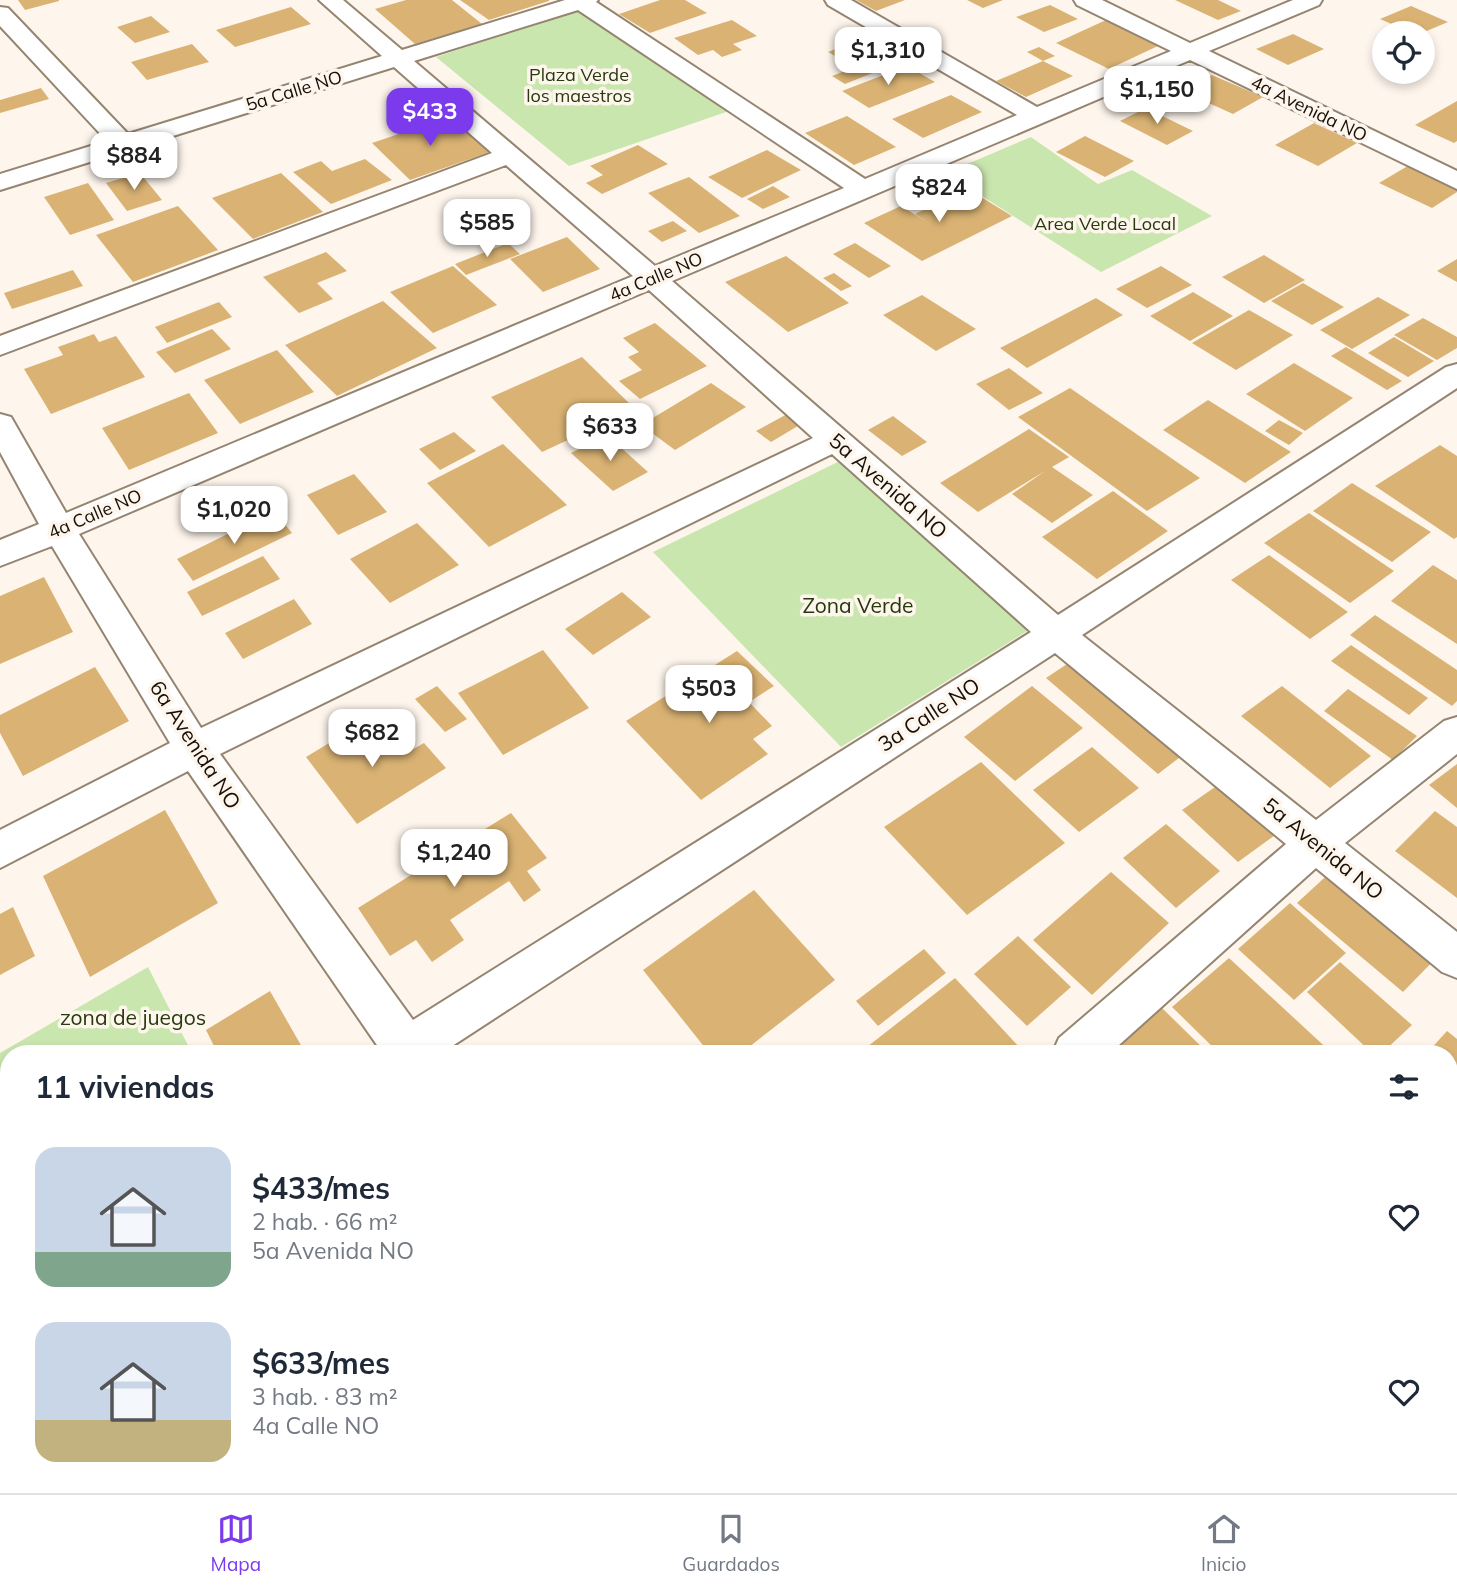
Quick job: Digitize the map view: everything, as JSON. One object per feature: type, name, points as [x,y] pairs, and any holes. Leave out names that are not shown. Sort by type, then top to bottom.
[{"type":"street","name":"5a Avenida NO","points":[[330,0],[652,278],[1056,634],[1457,958]]},
{"type":"street","points":[[836,0],[1036,117]]},
{"type":"street","name":"4a Avenida NO","points":[[1085,0],[1457,181]]},
{"type":"street","name":"4a Calle NO","points":[[0,554],[1311,0]]},
{"type":"street","name":"5a Calle NO","points":[[0,200],[582,1]]},
{"type":"street","points":[[582,1],[863,189]]},
{"type":"street","points":[[0,13],[124,144]]},
{"type":"street","name":"5a Calle NO","points":[[0,182],[404,64]]},
{"type":"street","points":[[0,346],[510,155]]},
{"type":"street","name":"3a Calle NO","points":[[416,1045],[1457,374]]},
{"type":"street","name":"6a Avenida NO","points":[[0,424],[59,529],[194,749],[400,1045]]},
{"type":"street","points":[[0,850],[194,749],[835,440]]},
{"type":"street","points":[[1085,1045],[1317,843],[1457,732]]},
{"type":"green space","name":"Plaza Verde los maestros","points":[[589,7],[729,111],[569,166],[436,57]]},
{"type":"green space","name":"Area Verde Local","points":[[1031,137],[1098,184],[1132,170],[1212,216],[1101,272],[946,173]]},
{"type":"green space","name":"Zona Verde","points":[[848,457],[1048,618],[841,747],[653,552]]},
{"type":"green space","name":"zona de juegos","points":[[148,967],[188,1045],[14,1045]]},
{"type":"building","points":[[18,0],[59,0],[59,1],[25,10]]},
{"type":"building","points":[[406,0],[452,0],[482,24],[415,44],[375,9]]},
{"type":"building","points":[[460,0],[549,0],[549,1],[489,20]]},
{"type":"building","points":[[660,0],[685,0],[707,13],[650,33],[619,14]]},
{"type":"building","points":[[856,0],[905,0],[876,11]]},
{"type":"building","points":[[967,0],[1003,0],[983,8]]},
{"type":"building","points":[[1175,0],[1218,0],[1241,11],[1218,20]]},
{"type":"building","points":[[1050,5],[1078,19],[1044,32],[1016,17]]},
{"type":"building","points":[[1411,6],[1448,22],[1435,28],[1435,21],[1380,19]]},
{"type":"building","points":[[291,7],[311,24],[235,47],[216,30]]},
{"type":"building","points":[[151,16],[170,32],[135,43],[117,27]]},
{"type":"building","points":[[732,20],[757,36],[733,44],[742,50],[722,57],[713,50],[698,55],[674,38]]},
{"type":"building","points":[[1106,20],[1160,45],[1109,69],[1056,43]]},
{"type":"building","points":[[1293,34],[1324,49],[1288,65],[1256,49]]},
{"type":"building","points":[[868,36],[892,50],[852,66],[828,52]]},
{"type":"building","points":[[192,44],[209,62],[147,80],[131,62]]},
{"type":"building","points":[[1039,47],[1055,56],[1043,61],[1027,52]]},
{"type":"building","points":[[876,59],[890,66],[845,84],[832,76]]},
{"type":"building","points":[[1043,61],[1073,76],[1026,97],[996,81]]},
{"type":"building","points":[[907,66],[935,82],[869,108],[842,91]]},
{"type":"building","points":[[1212,75],[1263,97],[1233,114],[1182,91]]},
{"type":"building","points":[[41,88],[49,99],[0,113],[0,100]]},
{"type":"building","points":[[951,95],[982,112],[923,138],[892,119]]},
{"type":"building","points":[[1457,101],[1457,141],[1454,143],[1415,125]]},
{"type":"building","points":[[1146,108],[1193,131],[1167,145],[1120,121]]},
{"type":"building","points":[[847,116],[896,147],[854,165],[805,133]]},
{"type":"building","points":[[449,117],[490,152],[410,180],[372,143]]},
{"type":"building","points":[[1314,123],[1357,143],[1318,166],[1275,145]]},
{"type":"building","points":[[1085,136],[1134,161],[1105,177],[1056,152]]},
{"type":"building","points":[[638,145],[668,164],[602,194],[586,183],[603,175],[590,166]]},
{"type":"building","points":[[767,150],[801,170],[742,198],[708,177]]},
{"type":"building","points":[[365,159],[392,180],[331,204],[293,172],[321,161],[332,171]]},
{"type":"building","points":[[1411,164],[1457,186],[1457,192],[1432,208],[1379,183]]},
{"type":"building","points":[[140,173],[162,200],[127,211],[106,183]]},
{"type":"building","points":[[281,173],[323,212],[253,239],[212,198]]},
{"type":"building","points":[[689,177],[740,216],[699,233],[648,193]]},
{"type":"building","points":[[88,183],[114,220],[70,235],[44,197]]},
{"type":"building","points":[[773,186],[790,197],[763,209],[747,199]]},
{"type":"building","points":[[968,189],[1012,216],[922,261],[864,223],[901,206],[927,222],[915,214]]},
{"type":"building","points":[[178,206],[218,250],[133,282],[96,235]]},
{"type":"building","points":[[673,221],[687,231],[662,242],[648,231]]},
{"type":"building","points":[[567,237],[600,269],[543,292],[510,259]]},
{"type":"building","points":[[508,243],[520,254],[466,275],[455,264]]},
{"type":"building","points":[[855,243],[891,266],[869,278],[833,254]]},
{"type":"building","points":[[326,252],[347,271],[317,283],[333,299],[299,313],[263,277]]},
{"type":"building","points":[[1264,255],[1305,280],[1264,303],[1222,277]]},
{"type":"building","points":[[786,256],[849,303],[788,332],[725,282]]},
{"type":"building","points":[[1457,259],[1457,282],[1437,271]]},
{"type":"building","points":[[453,266],[497,305],[433,333],[390,292]]},
{"type":"building","points":[[1161,266],[1192,285],[1147,308],[1116,289]]},
{"type":"building","points":[[73,270],[83,286],[12,309],[4,293]]},
{"type":"building","points":[[834,273],[852,286],[841,291],[823,278]]},
{"type":"building","points":[[1303,283],[1344,307],[1312,325],[1271,301]]},
{"type":"building","points":[[1193,292],[1233,316],[1190,341],[1150,316]]},
{"type":"building","points":[[922,295],[976,329],[936,351],[883,315]]},
{"type":"building","points":[[1378,297],[1410,315],[1352,349],[1320,330]]},
{"type":"building","points":[[1096,298],[1123,315],[1027,368],[1000,348]]},
{"type":"building","points":[[383,301],[437,348],[337,396],[285,345]]},
{"type":"building","points":[[219,302],[232,317],[167,343],[155,327]]},
{"type":"building","points":[[1249,310],[1293,335],[1236,370],[1192,343]]},
{"type":"building","points":[[1423,318],[1457,337],[1457,348],[1437,360],[1394,335]]},
{"type":"building","points":[[655,323],[707,366],[640,399],[619,381],[642,370],[628,357],[639,352],[623,338]]},
{"type":"building","points":[[212,329],[231,349],[175,373],[156,352]]},
{"type":"building","points":[[94,334],[99,342],[116,336],[145,377],[51,414],[24,369],[63,355],[58,347]]},
{"type":"building","points":[[1394,337],[1434,361],[1408,377],[1368,353]]},
{"type":"building","points":[[1346,347],[1402,381],[1387,390],[1331,356]]},
{"type":"building","points":[[277,350],[314,392],[240,424],[204,380]]},
{"type":"building","points":[[582,357],[635,409],[542,452],[491,397]]},
{"type":"building","points":[[1294,363],[1353,398],[1305,431],[1246,394]]},
{"type":"building","points":[[1009,368],[1043,393],[1009,410],[976,384]]},
{"type":"building","points":[[711,383],[746,407],[675,450],[641,425]]},
{"type":"building","points":[[1070,388],[1200,478],[1147,511],[1018,417]]},
{"type":"building","points":[[189,393],[218,433],[129,470],[102,428]]},
{"type":"building","points":[[1208,400],[1291,452],[1245,483],[1163,430]]},
{"type":"building","points":[[789,413],[803,423],[771,442],[756,431]]},
{"type":"building","points":[[893,416],[927,442],[902,456],[868,430]]},
{"type":"building","points":[[1279,420],[1303,433],[1289,445],[1265,431]]},
{"type":"building","points":[[1029,429],[1069,457],[1052,467],[1093,495],[1052,523],[1012,494],[1045,471],[978,512],[940,483]]},
{"type":"building","points":[[454,432],[476,451],[440,470],[419,449]]},
{"type":"building","points":[[607,435],[648,472],[613,491],[571,453]]},
{"type":"building","points":[[503,444],[567,505],[489,547],[427,483]]},
{"type":"building","points":[[1440,445],[1457,456],[1457,537],[1454,539],[1375,486]]},
{"type":"building","points":[[354,474],[387,512],[338,535],[307,495]]},
{"type":"building","points":[[1352,483],[1431,532],[1392,562],[1313,511]]},
{"type":"building","points":[[1113,491],[1168,531],[1097,579],[1042,537]]},
{"type":"building","points":[[274,511],[292,533],[193,581],[177,559]]},
{"type":"building","points":[[1309,513],[1394,571],[1350,603],[1264,543]]},
{"type":"building","points":[[417,523],[459,565],[390,603],[350,559]]},
{"type":"building","points":[[1269,555],[1348,612],[1310,639],[1231,580]]},
{"type":"building","points":[[263,556],[280,579],[202,616],[187,592]]},
{"type":"building","points":[[1433,565],[1457,580],[1457,644],[1391,601]]},
{"type":"building","points":[[44,577],[73,632],[0,664],[0,596]]},
{"type":"building","points":[[622,592],[651,617],[593,655],[565,629]]},
{"type":"building","points":[[294,599],[312,624],[243,659],[225,633]]},
{"type":"building","points":[[1375,615],[1457,670],[1457,701],[1452,706],[1350,635]]},
{"type":"building","points":[[1351,645],[1428,698],[1409,715],[1331,661]]},
{"type":"building","points":[[543,650],[589,708],[503,755],[458,693]]},
{"type":"building","points":[[737,651],[774,686],[749,702],[772,726],[753,739],[768,754],[701,800],[626,721]]},
{"type":"building","points":[[1070,662],[1188,751],[1158,774],[1046,678]]},
{"type":"building","points":[[95,667],[129,721],[23,776],[0,733],[0,715]]},
{"type":"building","points":[[437,686],[467,719],[445,732],[415,699]]},
{"type":"building","points":[[1032,686],[1083,728],[1015,781],[964,737]]},
{"type":"building","points":[[1282,686],[1371,756],[1330,788],[1241,716]]},
{"type":"building","points":[[1348,689],[1417,736],[1393,760],[1324,711]]},
{"type":"building","points":[[372,717],[403,755],[424,743],[446,768],[357,824],[306,757]]},
{"type":"building","points":[[1092,747],[1139,788],[1079,832],[1033,790]]},
{"type":"building","points":[[981,762],[1065,843],[967,915],[884,827]]},
{"type":"building","points":[[1457,764],[1457,808],[1429,785]]},
{"type":"building","points":[[1225,780],[1282,830],[1238,862],[1182,810]]},
{"type":"building","points":[[165,810],[218,903],[90,977],[43,876]]},
{"type":"building","points":[[1435,811],[1457,827],[1457,898],[1395,851]]},
{"type":"building","points":[[511,813],[547,858],[527,871],[541,890],[524,902],[509,881],[450,920],[464,940],[432,962],[416,940],[390,956],[358,908]]},
{"type":"building","points":[[1166,824],[1220,871],[1176,908],[1123,858]]},
{"type":"building","points":[[1336,867],[1442,952],[1403,992],[1297,903]]},
{"type":"building","points":[[1111,872],[1169,923],[1092,995],[1033,940]]},
{"type":"building","points":[[754,890],[835,980],[752,1045],[703,1045],[643,970]]},
{"type":"building","points":[[1290,903],[1346,953],[1294,1000],[1238,949]]},
{"type":"building","points":[[13,907],[35,956],[0,975],[0,914]]},
{"type":"building","points":[[1018,936],[1071,987],[1027,1026],[974,974]]},
{"type":"building","points":[[924,949],[946,973],[878,1026],[856,1001]]},
{"type":"building","points":[[1229,958],[1323,1045],[1211,1045],[1172,1007]]},
{"type":"building","points":[[1340,962],[1412,1025],[1391,1045],[1363,1045],[1307,992]]},
{"type":"building","points":[[955,978],[1017,1045],[869,1045]]},
{"type":"building","points":[[270,991],[301,1045],[214,1045],[206,1030]]},
{"type":"building","points":[[1162,1008],[1200,1045],[1119,1045]]},
{"type":"building","points":[[1447,1031],[1457,1039],[1457,1045],[1434,1045]]}]
